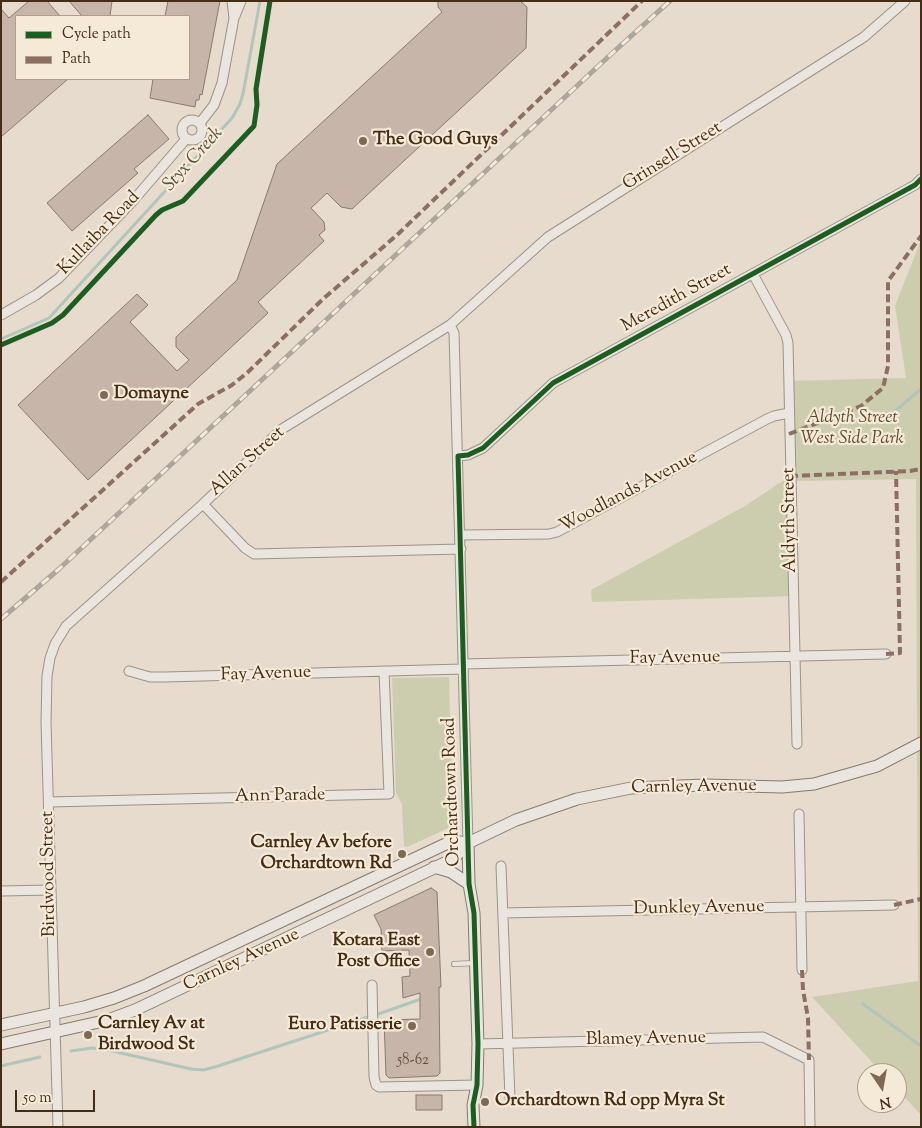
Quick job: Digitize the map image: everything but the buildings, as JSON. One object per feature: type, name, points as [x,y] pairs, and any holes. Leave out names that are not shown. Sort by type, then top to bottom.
[{"type":"main road","name":"Carnley Avenue","points":[[1,1044],[108,1020],[148,1005],[453,859],[468,843],[516,820],[577,799],[632,788],[704,784],[782,787],[814,784],[877,766],[921,743]]},
{"type":"main road","name":"Carnley Avenue","points":[[1,1025],[114,998],[144,986],[452,841],[468,843]]},
{"type":"main road","name":"Orchardtown Road","points":[[468,843],[469,884],[474,913],[478,1044],[478,1085],[473,1105],[474,1127]]},
{"type":"main road","points":[[434,867],[451,872],[469,884]]},
{"type":"street","name":"Kullaiba Road","points":[[232,1],[234,18]]},
{"type":"street","name":"Kullaiba Road","points":[[200,123],[214,105],[218,95],[234,18],[241,1]]},
{"type":"street","name":"Grinsell Street","points":[[450,325],[548,237],[864,37],[905,1]]},
{"type":"street","name":"Kullaiba Road","points":[[186,139],[181,131],[185,122],[191,120],[200,123]]},
{"type":"street","name":"Kullaiba Road","points":[[186,139],[196,140],[201,135],[200,123]]},
{"type":"street","name":"Kullaiba Road","points":[[1,315],[36,295],[59,278],[132,202],[186,139]]},
{"type":"street","name":"Meredith Street","points":[[458,456],[468,455],[483,448],[553,382],[915,185],[921,179]]},
{"type":"street","name":"Aldyth Street","points":[[752,274],[787,339],[797,744]]},
{"type":"street","name":"Orchardtown Road","points":[[450,325],[454,333],[468,843]]},
{"type":"street","name":"Allan Street","points":[[66,626],[203,504],[282,429],[450,325]]},
{"type":"street","name":"Woodlands Avenue","points":[[460,535],[549,534],[557,532],[767,419],[789,413]]},
{"type":"street","points":[[203,504],[245,548],[254,554],[461,549]]},
{"type":"street","name":"Birdwood Street","points":[[58,1127],[46,722],[47,676],[50,658],[55,644],[66,626]]},
{"type":"street","name":"Fay Avenue","points":[[129,671],[150,677],[165,678],[886,654]]},
{"type":"street","name":"Ann Parade","points":[[48,802],[389,794],[384,671]]},
{"type":"street","points":[[799,814],[802,970]]},
{"type":"street","points":[[500,866],[510,1098]]},
{"type":"street","points":[[1,891],[51,890]]},
{"type":"street","name":"Dunkley Avenue","points":[[503,913],[894,905]]},
{"type":"street","points":[[372,985],[374,1077],[376,1085],[379,1087],[478,1085]]},
{"type":"street","name":"Blamey Avenue","points":[[478,1044],[763,1037],[809,1060],[810,1127]]},
{"type":"lane","points":[[454,964],[475,963]]},
{"type":"green space","name":"Aldyth Street West Side Park","points":[[921,240],[921,1115],[907,1100],[907,1063],[873,1063],[812,997],[918,981],[916,479],[791,481],[793,596],[592,602],[591,590],[745,506],[790,476],[788,381],[906,378],[895,306]]},
{"type":"green space","points":[[449,677],[453,826],[407,847],[404,846],[402,804],[396,793],[392,678]]},
{"type":"waterway","name":"Styx Creek","points":[[1,339],[49,318],[232,118],[243,94],[260,1]]},
{"type":"waterway","points":[[887,418],[921,389]]},
{"type":"waterway","points":[[378,1014],[424,998]]},
{"type":"waterway","points":[[863,1004],[921,1046]]},
{"type":"waterway","points":[[71,1051],[92,1048],[108,1050],[203,1070],[368,1017]]},
{"type":"waterway","points":[[1,1066],[40,1057]]},
{"type":"railway","points":[[1,619],[59,569],[670,1]]},
{"type":"marked path","points":[[1,582],[198,404],[232,385],[247,373],[323,299],[397,235],[642,1]]},
{"type":"marked path","points":[[789,434],[861,406],[883,388],[888,366],[888,281],[921,236]]},
{"type":"marked path","points":[[790,476],[921,469]]},
{"type":"marked path","points":[[886,654],[900,653],[896,471]]},
{"type":"marked path","points":[[894,905],[921,899]]},
{"type":"marked path","points":[[802,970],[808,1018],[809,1060]]},
{"type":"cycle path","points":[[1,345],[52,323],[63,315],[156,215],[162,210],[183,201],[254,126],[257,105],[256,89],[270,1]]},
{"type":"cycle path","points":[[474,1127],[473,1105],[477,1085],[478,1044],[474,913],[469,884],[458,456],[468,455],[483,448],[553,383],[915,185],[921,179]]},
{"type":"place","name":"The Good Guys","points":[[363,141]]},
{"type":"place","name":"Domayne","points":[[104,395]]},
{"type":"place","name":"Carnley Av before Orchardtown Rd","points":[[402,854]]},
{"type":"place","name":"Kotara East Post Office","points":[[430,952]]},
{"type":"place","name":"Euro Patisserie","points":[[412,1026]]},
{"type":"place","name":"Carnley Av at Birdwood St","points":[[88,1035]]},
{"type":"place","name":"Orchardtown Rd opp Myra St","points":[[485,1102]]}]
